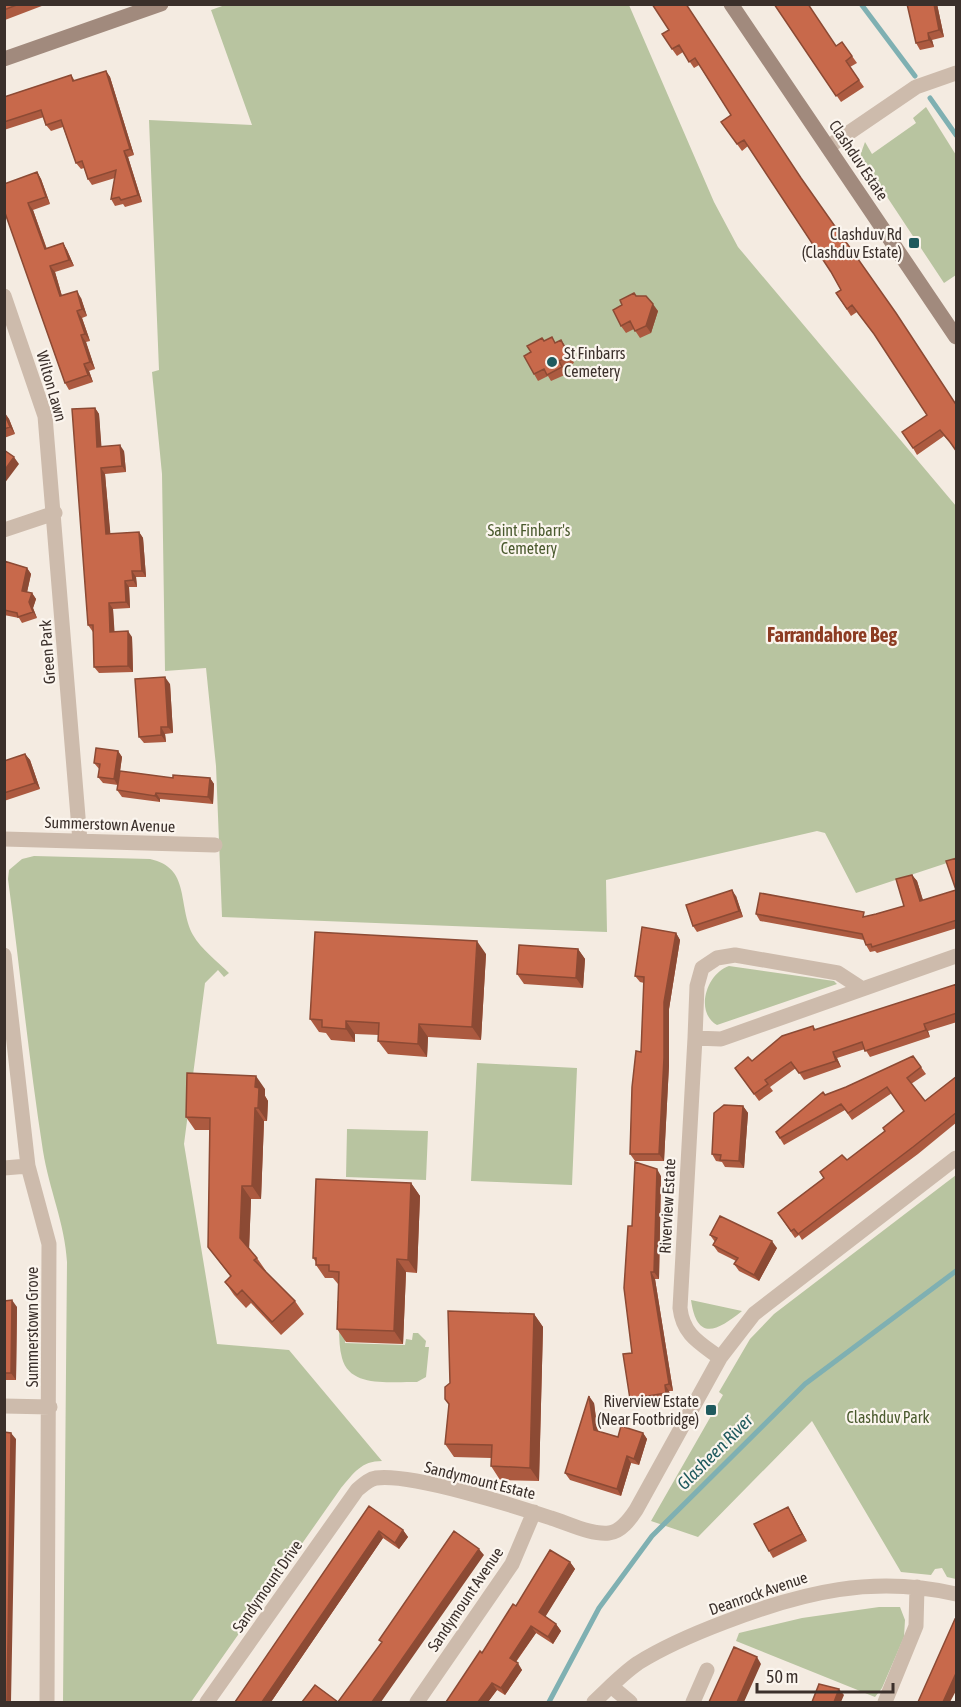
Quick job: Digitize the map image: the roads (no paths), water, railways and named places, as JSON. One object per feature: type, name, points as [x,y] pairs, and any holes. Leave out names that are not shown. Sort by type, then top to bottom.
[{"type":"street","points":[[4,59],[161,4]]},
{"type":"street","name":"Clashduv Estate","points":[[731,4],[957,337]]},
{"type":"street","points":[[828,147],[916,87],[957,73]]},
{"type":"street","name":"Wilton Lawn","points":[[6,304],[45,414],[54,513]]},
{"type":"street","points":[[4,530],[54,513]]},
{"type":"street","name":"Green Park","points":[[54,513],[80,841]]},
{"type":"street","name":"Summerstown Avenue","points":[[4,839],[215,845]]},
{"type":"street","name":"Summerstown Grove","points":[[4,955],[28,1166],[49,1244],[47,1702]]},
{"type":"street","name":"Riverview Estate","points":[[720,1358],[689,1336],[684,1329],[680,1308],[697,986],[702,968],[717,958],[735,955],[838,973],[861,988]]},
{"type":"street","points":[[695,1038],[721,1039],[957,956]]},
{"type":"street","points":[[720,1358],[754,1314],[957,1158]]},
{"type":"street","points":[[4,1168],[28,1166]]},
{"type":"street","name":"Sandymount Estate","points":[[357,1490],[370,1479],[389,1478],[432,1485],[534,1512],[595,1532],[610,1533],[629,1521],[720,1358]]},
{"type":"street","points":[[4,1406],[50,1407]]},
{"type":"street","name":"Sandymount Drive","points":[[207,1702],[357,1490]]},
{"type":"street","name":"Sandymount Avenue","points":[[417,1702],[512,1564],[534,1512]]},
{"type":"street","name":"Deanrock Avenue","points":[[594,1702],[637,1664],[672,1645],[753,1611],[830,1589],[867,1585],[917,1587],[957,1594]]},
{"type":"street","points":[[885,1702],[916,1626],[917,1587]]},
{"type":"street","points":[[693,1702],[707,1670]]},
{"type":"street","points":[[611,1686],[630,1702]]},
{"type":"waterway","name":"Glasheen River","points":[[861,4],[915,76]]},
{"type":"waterway","name":"Glasheen River","points":[[930,98],[956,135]]},
{"type":"waterway","name":"Glasheen River","points":[[549,1702],[599,1608],[652,1536],[805,1384],[956,1271]]},
{"type":"place","name":"Clashduv Rd (Clashduv Estate)","points":[[914,243]]},
{"type":"place","name":"St Finbarrs Cemetery","points":[[552,362]]},
{"type":"place","name":"Riverview Estate (Near Footbridge)","points":[[711,1410]]},
{"type":"district","name":"Farrandahore Beg","points":[[832,635]]},
{"type":"park label","name":"Saint Finbarr's Cemetery","points":[[529,539]]},
{"type":"park label","name":"Clashduv Park","points":[[888,1417]]}]
